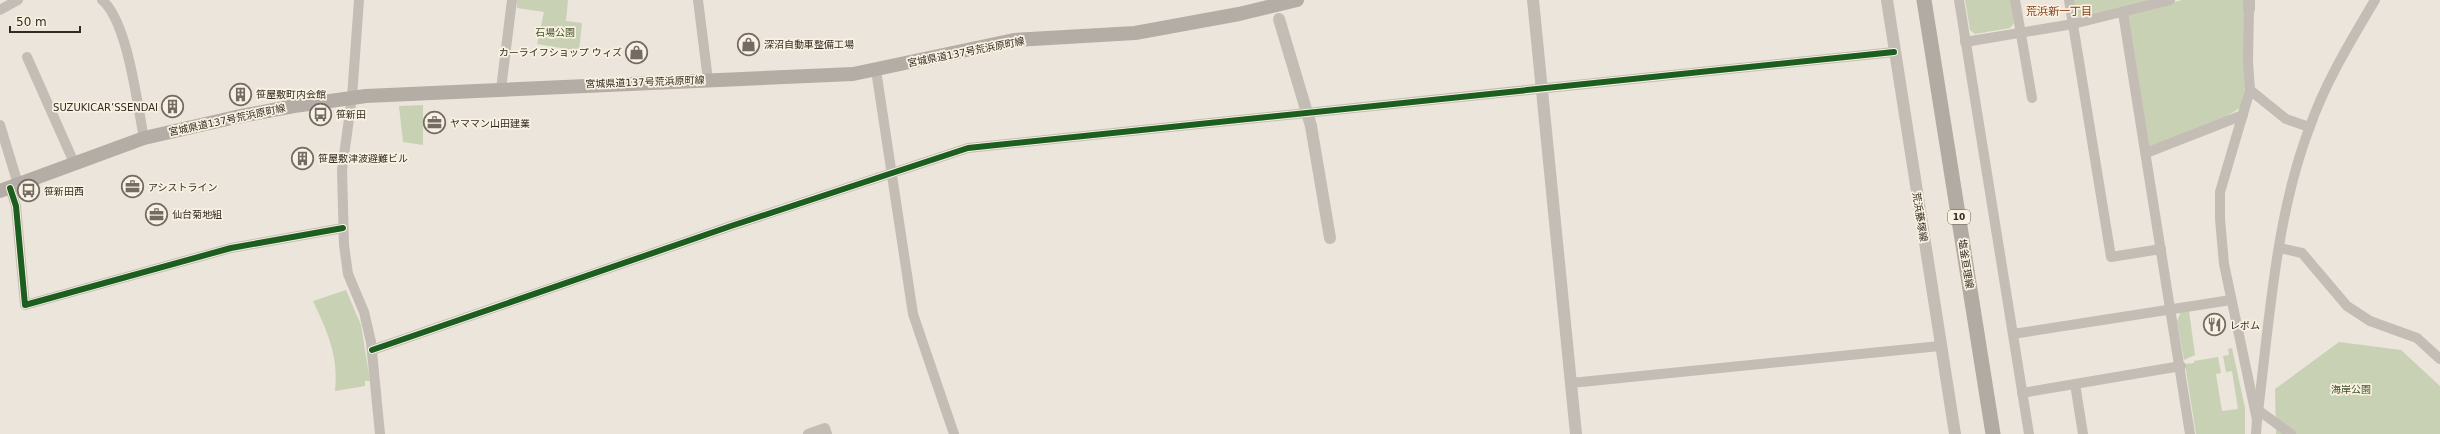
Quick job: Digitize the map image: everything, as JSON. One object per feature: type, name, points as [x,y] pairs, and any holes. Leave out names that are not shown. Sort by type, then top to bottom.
[{"type":"main road","name":"宮城県道137号荒浜原町線","points":[[9,188],[144,138],[236,117],[352,98],[500,89],[853,74],[1014,40],[1135,33],[1297,0]]},
{"type":"main road","name":"塩釜亘理線","points":[[1924,0],[1993,434]]},
{"type":"street","points":[[0,10],[18,0]]},
{"type":"street","points":[[102,0],[115,15],[126,48],[144,138]]},
{"type":"street","points":[[359,0],[352,98],[342,170],[343,228],[348,274],[364,312],[372,350],[380,434]]},
{"type":"street","points":[[500,89],[512,0]]},
{"type":"street","points":[[698,0],[708,80]]},
{"type":"street","points":[[1533,0],[1576,434]]},
{"type":"street","name":"荒浜藤塚線","points":[[1887,0],[1955,434]]},
{"type":"street","points":[[1959,0],[2029,434]]},
{"type":"street","points":[[2015,0],[2032,98]]},
{"type":"street","points":[[2069,0],[2111,257],[2161,249]]},
{"type":"street","points":[[1965,42],[2073,24],[2123,13],[2170,0]]},
{"type":"street","points":[[2256,434],[2257,415],[2280,248],[2289,199],[2309,127],[2344,50],[2374,0]]},
{"type":"street","points":[[2249,4],[2248,61],[2250,90],[2220,192],[2220,238],[2231,300],[2257,415],[2291,434]]},
{"type":"street","points":[[1275,5],[1311,126],[1330,238]]},
{"type":"street","points":[[2123,13],[2181,366],[2190,434]]},
{"type":"street","points":[[372,350],[890,172],[968,148],[1894,52]]},
{"type":"street","points":[[27,57],[72,158]]},
{"type":"street","points":[[876,70],[890,172],[913,314],[954,434]]},
{"type":"street","points":[[2250,90],[2286,119],[2309,127]]},
{"type":"street","points":[[2146,153],[2243,115]]},
{"type":"street","points":[[0,125],[9,188],[16,206],[25,305],[231,248],[343,228]]},
{"type":"street","points":[[2280,248],[2302,253],[2347,306],[2370,321],[2417,338],[2440,359]]},
{"type":"street","points":[[2013,334],[2171,308],[2231,300]]},
{"type":"street","points":[[1571,383],[1940,346]]},
{"type":"street","points":[[2022,393],[2181,366]]},
{"type":"street","points":[[2074,384],[2083,434]]},
{"type":"street","points":[[808,434],[825,428],[827,434]]},
{"type":"green space","name":"石場公園","points":[[517,0],[568,0],[566,21],[582,23],[579,51],[537,44],[544,12],[517,8]]},
{"type":"green space","points":[[1965,0],[2011,0],[2014,23],[2010,28],[1975,34],[1970,30]]},
{"type":"green space","points":[[2071,0],[2157,0],[2080,18],[2074,14]]},
{"type":"green space","points":[[2182,0],[2245,0],[2246,84],[2240,108],[2222,119],[2151,148],[2145,145],[2126,19],[2129,14]]},
{"type":"green space","points":[[423,105],[423,145],[403,142],[399,106]]},
{"type":"green space","points":[[346,290],[361,325],[370,381],[365,381],[365,386],[335,391],[335,366],[331,344],[313,301]]},
{"type":"green space","points":[[2189,311],[2195,355],[2184,360],[2177,321],[2181,312]]},
{"type":"green space","name":"海岸公園","points":[[2339,342],[2401,350],[2440,386],[2440,434],[2276,434],[2275,389]]},
{"type":"green space","points":[[2232,348],[2245,408],[2245,434],[2196,434],[2185,364],[2218,357],[2221,373],[2216,374],[2222,411],[2238,409],[2232,371],[2226,372],[2223,356],[2229,355],[2228,349]]},
{"type":"cycle path","points":[[372,350],[731,226],[968,148],[1894,52]]},
{"type":"cycle path","points":[[10,188],[16,206],[25,305],[231,248],[343,228]]},
{"type":"place","name":"深沼自動車整備工場","points":[[749,44]]},
{"type":"place","name":"カーライフショップ ウィズ","points":[[637,52]]},
{"type":"place","name":"笹屋敷町内会館","points":[[240,94]]},
{"type":"place","name":"SUZUKICAR’SSENDAI","points":[[173,107]]},
{"type":"place","name":"笹新田","points":[[321,114]]},
{"type":"place","name":"ヤママン山田建業","points":[[435,123]]},
{"type":"place","name":"笹屋敷津波避難ビル","points":[[303,158]]},
{"type":"place","name":"アシストライン","points":[[132,187]]},
{"type":"place","name":"笹新田西","points":[[28,191]]},
{"type":"place","name":"仙台菊地組","points":[[156,214]]},
{"type":"place","name":"レポム","points":[[2214,325]]},
{"type":"district","name":"荒浜新一丁目","points":[[2059,11]]}]
